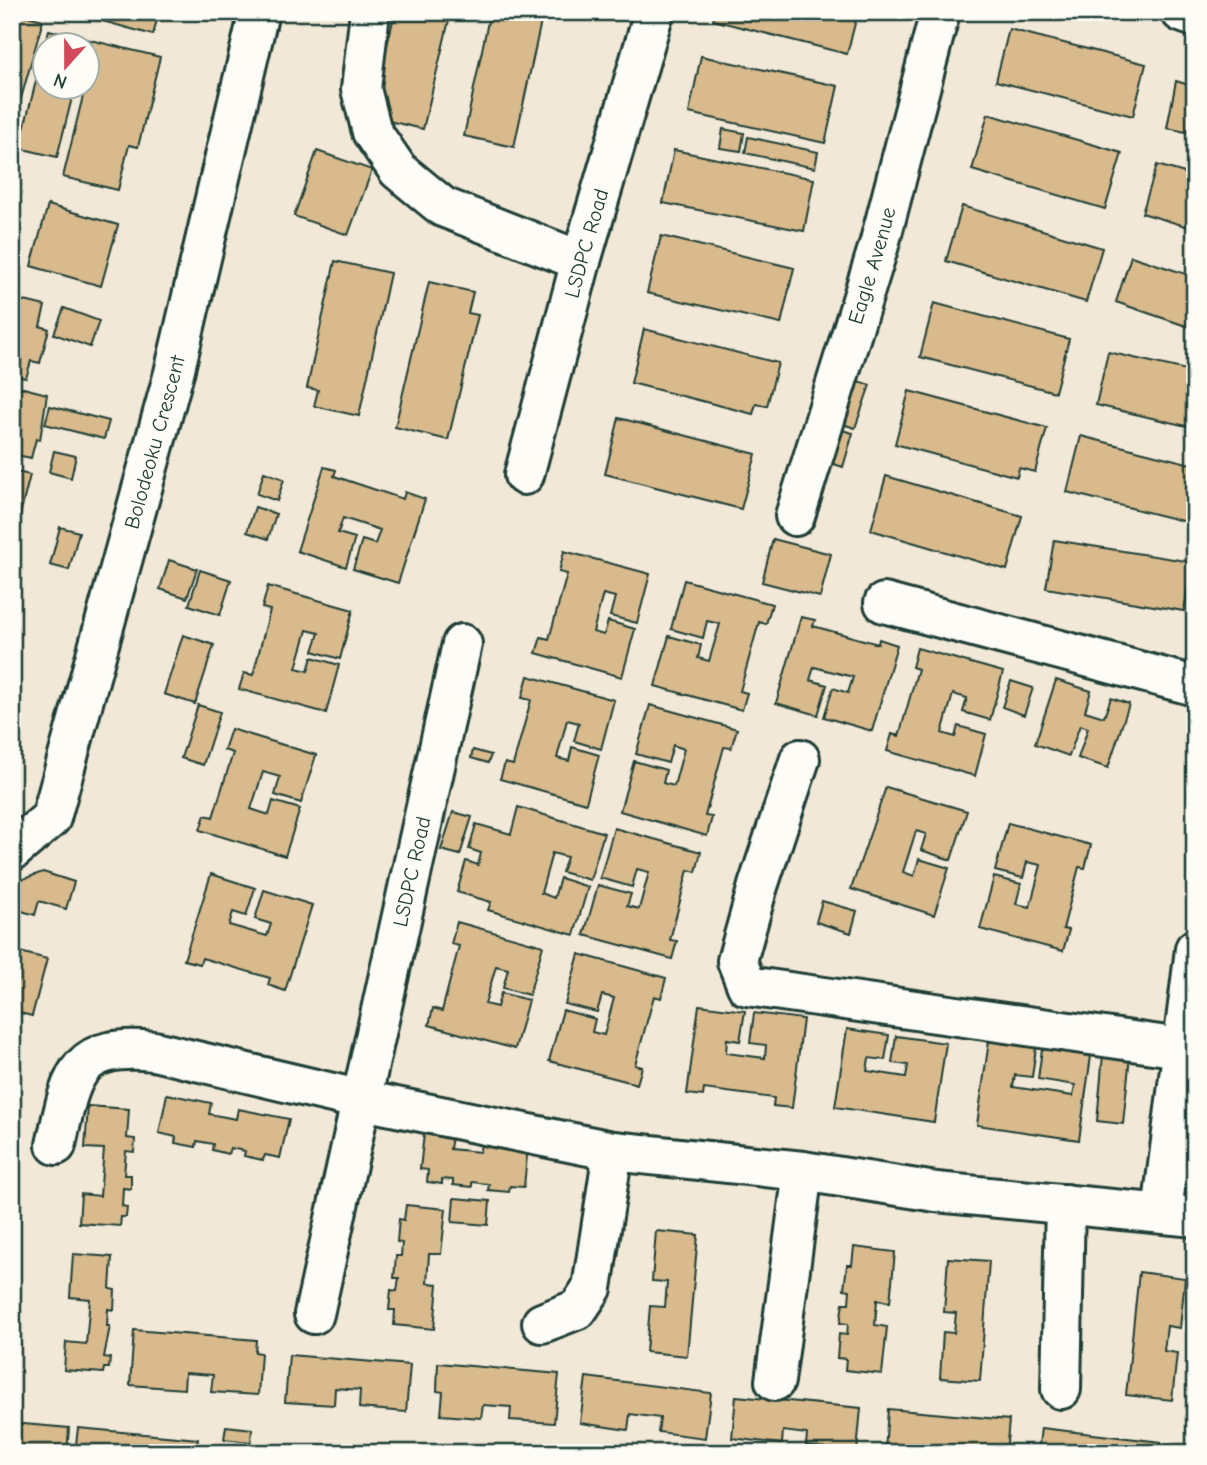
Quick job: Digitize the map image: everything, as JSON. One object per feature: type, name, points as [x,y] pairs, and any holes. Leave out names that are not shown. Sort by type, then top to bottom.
[{"type":"street","name":"Bolodeoku Crescent","points":[[12,851],[51,818],[174,373],[260,12]]},
{"type":"street","points":[[370,12],[361,89],[372,132],[398,170],[443,207],[581,261]]},
{"type":"street","name":"LSDPC Road","points":[[524,475],[581,261],[654,12]]},
{"type":"street","name":"Eagle Avenue","points":[[795,516],[879,245],[940,12]]},
{"type":"street","points":[[1181,12],[1195,17]]},
{"type":"street","points":[[884,603],[1195,686]]},
{"type":"street","name":"LSDPC Road","points":[[314,1314],[462,644]]},
{"type":"street","points":[[800,759],[758,886],[737,961],[747,986],[1181,1048]]},
{"type":"street","points":[[57,1145],[69,1089],[80,1067],[97,1055],[124,1047],[154,1051],[362,1100],[613,1151],[803,1171],[936,1192],[1178,1215],[1181,1048],[1195,949]]},
{"type":"street","points":[[542,1323],[578,1309],[592,1289],[613,1151]]},
{"type":"street","points":[[775,1381],[803,1171]]},
{"type":"street","points":[[1061,1388],[1065,1204]]},
{"type":"building","points":[[12,12],[43,20],[40,32],[32,32],[32,59],[12,126]]},
{"type":"building","points":[[101,12],[159,12],[153,35],[99,20]]},
{"type":"building","points":[[395,12],[451,12],[423,129],[380,119],[374,101]]},
{"type":"building","points":[[490,12],[543,12],[514,147],[464,136]]},
{"type":"building","points":[[715,12],[858,12],[847,54],[713,20]]},
{"type":"building","points":[[1009,29],[1146,64],[1133,116],[996,81]]},
{"type":"building","points":[[102,43],[160,57],[138,147],[129,145],[118,190],[63,177],[82,102],[102,102]]},
{"type":"building","points":[[701,56],[838,86],[825,143],[689,113]]},
{"type":"building","points":[[1176,81],[1195,87],[1195,134],[1167,128]]},
{"type":"building","points":[[32,97],[32,102],[71,102],[57,157],[19,148]]},
{"type":"building","points":[[988,114],[1122,153],[1105,209],[972,170]]},
{"type":"building","points":[[723,129],[744,133],[741,151],[720,148]]},
{"type":"building","points":[[748,137],[818,152],[815,168],[745,153]]},
{"type":"building","points":[[674,150],[814,179],[804,231],[663,203]]},
{"type":"building","points":[[317,151],[372,170],[348,235],[294,216]]},
{"type":"building","points":[[1157,165],[1195,176],[1195,229],[1142,213]]},
{"type":"building","points":[[48,205],[118,225],[101,286],[31,266]]},
{"type":"building","points":[[962,206],[1102,248],[1086,302],[946,261]]},
{"type":"building","points":[[661,236],[794,268],[781,324],[647,293]]},
{"type":"building","points":[[1131,256],[1195,277],[1195,329],[1116,302]]},
{"type":"building","points":[[335,261],[390,273],[359,416],[314,406],[318,390],[307,388]]},
{"type":"building","points":[[429,282],[473,292],[468,313],[478,315],[448,440],[395,427]]},
{"type":"building","points":[[12,298],[45,306],[40,326],[49,329],[40,363],[31,361],[26,378],[12,375]]},
{"type":"building","points":[[934,303],[1069,339],[1055,392],[920,357]]},
{"type":"building","points":[[64,308],[99,321],[90,347],[54,334]]},
{"type":"building","points":[[644,329],[778,363],[767,406],[756,404],[753,414],[631,383]]},
{"type":"building","points":[[1108,352],[1195,372],[1195,428],[1096,405]]},
{"type":"building","points":[[848,378],[870,385],[855,428],[833,421]]},
{"type":"building","points":[[12,385],[47,394],[40,440],[36,439],[31,458],[12,454]]},
{"type":"building","points":[[909,391],[1047,428],[1035,472],[1019,468],[1017,477],[895,444]]},
{"type":"building","points":[[50,406],[109,421],[104,439],[45,424]]},
{"type":"building","points":[[619,418],[756,454],[741,509],[605,474]]},
{"type":"building","points":[[830,427],[853,433],[843,467],[821,460]]},
{"type":"building","points":[[1081,436],[1195,465],[1195,524],[1067,492]]},
{"type":"building","points":[[54,451],[76,456],[71,478],[49,472]]},
{"type":"building","points":[[324,467],[336,470],[334,476],[403,499],[405,492],[425,499],[398,583],[353,569],[362,540],[375,544],[380,530],[343,518],[338,533],[355,538],[346,567],[297,551]]},
{"type":"building","points":[[12,471],[30,475],[16,531],[12,530]]},
{"type":"building","points":[[264,472],[284,479],[277,501],[257,494]]},
{"type":"building","points":[[886,476],[1022,516],[1007,570],[871,530]]},
{"type":"building","points":[[255,507],[276,514],[268,539],[247,532]]},
{"type":"building","points":[[60,527],[79,532],[69,570],[50,565]]},
{"type":"building","points":[[773,539],[831,554],[820,597],[762,582]]},
{"type":"building","points":[[1054,540],[1192,562],[1184,611],[1046,588]]},
{"type":"building","points":[[564,551],[650,574],[637,623],[610,616],[615,597],[603,594],[593,632],[604,635],[608,621],[635,629],[622,677],[536,653],[541,637],[549,639],[567,574],[559,572]]},
{"type":"building","points":[[169,560],[197,569],[187,598],[160,589]]},
{"type":"building","points":[[200,570],[231,580],[220,615],[189,605]]},
{"type":"building","points":[[684,580],[772,604],[766,624],[759,622],[740,691],[747,693],[742,710],[655,686],[669,636],[701,645],[698,658],[709,661],[720,624],[707,621],[703,638],[671,629]]},
{"type":"building","points":[[268,586],[353,610],[340,659],[313,651],[319,633],[307,630],[296,668],[308,671],[312,657],[339,665],[326,713],[239,689],[244,673],[253,675],[270,610],[262,608]]},
{"type":"building","points":[[801,617],[815,620],[813,626],[878,644],[879,639],[897,645],[872,731],[824,717],[833,688],[848,693],[853,677],[814,667],[810,680],[827,685],[818,715],[776,703]]},
{"type":"building","points":[[183,635],[214,645],[195,704],[164,694]]},
{"type":"building","points":[[917,648],[1003,672],[990,720],[963,712],[967,698],[953,694],[942,733],[955,737],[958,726],[986,734],[975,776],[887,751],[892,734],[899,736],[918,669],[912,667]]},
{"type":"building","points":[[528,676],[614,700],[601,749],[574,741],[579,723],[567,720],[557,758],[569,761],[572,747],[599,755],[586,803],[500,779],[505,763],[513,765],[531,700],[522,698]]},
{"type":"building","points":[[1056,680],[1091,691],[1085,711],[1104,717],[1111,698],[1129,704],[1108,768],[1078,758],[1088,728],[1080,725],[1069,756],[1035,744]]},
{"type":"building","points":[[1011,681],[1033,688],[1024,715],[1002,707]]},
{"type":"building","points":[[198,705],[220,712],[203,765],[181,758]]},
{"type":"building","points":[[650,705],[737,729],[731,748],[724,747],[705,816],[712,817],[707,836],[620,811],[634,761],[666,770],[663,783],[674,786],[684,749],[673,745],[668,763],[636,754]]},
{"type":"building","points":[[231,729],[316,755],[301,803],[275,795],[280,777],[263,772],[251,809],[269,815],[273,801],[300,809],[285,856],[200,830],[205,815],[213,817],[233,753],[224,750]]},
{"type":"building","points":[[473,750],[491,755],[488,763],[471,758]]},
{"type":"building","points":[[886,787],[967,811],[951,860],[921,850],[926,834],[916,831],[903,872],[914,876],[919,859],[949,868],[934,915],[851,889]]},
{"type":"building","points":[[518,807],[604,833],[590,880],[562,872],[567,857],[552,853],[541,893],[554,898],[560,878],[588,887],[574,935],[488,910],[491,902],[457,892],[466,861],[478,865],[481,853],[469,849],[476,824],[511,834]]},
{"type":"building","points":[[453,812],[472,817],[460,855],[441,850]]},
{"type":"building","points":[[1008,823],[1091,845],[1085,868],[1079,867],[1063,929],[1069,930],[1063,951],[980,929],[994,877],[1021,884],[1016,904],[1030,907],[1041,865],[1027,862],[1023,878],[995,871]]},
{"type":"building","points":[[614,828],[701,852],[696,872],[688,870],[670,940],[677,941],[672,959],[584,935],[598,885],[631,894],[627,906],[639,909],[649,872],[637,869],[632,887],[600,878]]},
{"type":"building","points":[[43,872],[74,882],[66,909],[39,901],[35,915],[12,908],[12,883]]},
{"type":"building","points":[[211,874],[255,888],[246,916],[233,912],[229,925],[267,936],[271,924],[255,919],[264,890],[312,905],[285,991],[268,985],[270,978],[202,958],[200,964],[184,960]]},
{"type":"building","points":[[822,901],[857,911],[851,933],[816,922]]},
{"type":"building","points":[[457,922],[543,946],[529,995],[503,988],[508,969],[496,966],[485,1004],[497,1007],[501,993],[528,1000],[515,1049],[429,1025],[433,1008],[442,1011],[459,946],[451,944]]},
{"type":"building","points":[[20,952],[47,959],[32,1016],[12,1011],[12,985]]},
{"type":"building","points":[[579,954],[666,978],[661,998],[654,996],[635,1065],[642,1067],[637,1084],[549,1061],[563,1010],[595,1019],[592,1032],[604,1035],[614,998],[602,995],[597,1012],[565,1004]]},
{"type":"building","points":[[699,1005],[745,1011],[740,1041],[727,1039],[726,1053],[765,1058],[766,1045],[750,1043],[754,1013],[803,1019],[792,1108],[773,1106],[774,1098],[704,1089],[703,1096],[687,1094]]},
{"type":"building","points":[[847,1029],[889,1035],[885,1060],[869,1058],[867,1071],[906,1077],[908,1065],[892,1063],[896,1036],[946,1043],[934,1122],[835,1107]]},
{"type":"building","points":[[989,1041],[1036,1048],[1032,1077],[1015,1075],[1013,1087],[1073,1096],[1075,1085],[1038,1079],[1042,1049],[1091,1056],[1079,1140],[977,1125]]},
{"type":"building","points":[[1104,1043],[1131,1046],[1123,1124],[1097,1121]]},
{"type":"building","points":[[167,1094],[211,1103],[209,1114],[236,1119],[238,1109],[289,1119],[280,1158],[265,1155],[263,1160],[244,1156],[245,1151],[230,1148],[228,1154],[212,1150],[213,1144],[197,1141],[196,1147],[175,1143],[176,1137],[159,1133]]},
{"type":"building","points":[[88,1106],[129,1109],[127,1138],[135,1139],[134,1152],[126,1151],[124,1175],[131,1175],[131,1189],[123,1188],[122,1206],[127,1207],[126,1217],[121,1217],[120,1226],[79,1223],[81,1194],[100,1196],[104,1149],[85,1148]]},
{"type":"building","points":[[424,1134],[452,1136],[450,1149],[480,1152],[481,1139],[528,1145],[524,1187],[510,1186],[509,1192],[488,1190],[489,1184],[472,1182],[472,1187],[453,1185],[453,1180],[442,1179],[442,1184],[427,1182],[428,1170],[420,1169]]},
{"type":"building","points":[[454,1198],[490,1201],[488,1225],[452,1222]]},
{"type":"building","points":[[406,1205],[446,1209],[441,1254],[429,1254],[427,1283],[438,1284],[434,1329],[394,1325],[395,1310],[389,1310],[391,1290],[397,1291],[399,1278],[394,1278],[396,1256],[401,1256],[402,1243],[397,1242],[399,1219],[404,1220]]},
{"type":"building","points":[[656,1231],[698,1235],[687,1356],[646,1352],[650,1306],[665,1307],[667,1282],[652,1281]]},
{"type":"building","points":[[854,1247],[895,1252],[890,1302],[877,1300],[875,1325],[887,1327],[882,1374],[845,1370],[846,1359],[837,1358],[839,1334],[847,1335],[848,1324],[840,1323],[843,1303],[849,1303],[850,1290],[844,1289],[847,1265],[852,1265]]},
{"type":"building","points":[[73,1254],[112,1257],[110,1289],[115,1290],[114,1310],[108,1309],[107,1326],[110,1326],[104,1357],[110,1358],[109,1368],[104,1368],[103,1373],[64,1370],[66,1342],[86,1344],[90,1299],[70,1297]]},
{"type":"building","points":[[948,1258],[989,1261],[980,1381],[940,1378],[943,1332],[954,1333],[956,1313],[944,1312]]},
{"type":"building","points":[[1139,1272],[1185,1278],[1180,1328],[1167,1326],[1164,1351],[1177,1353],[1172,1400],[1126,1395]]},
{"type":"building","points":[[134,1330],[256,1340],[255,1352],[261,1353],[258,1395],[211,1392],[213,1375],[185,1373],[184,1389],[130,1385]]},
{"type":"building","points":[[289,1355],[410,1365],[406,1412],[359,1408],[360,1390],[335,1388],[334,1405],[285,1402]]},
{"type":"building","points":[[438,1363],[559,1374],[554,1423],[510,1420],[511,1407],[483,1405],[481,1418],[441,1415],[443,1392],[437,1391]]},
{"type":"building","points":[[586,1377],[711,1393],[705,1438],[658,1432],[660,1418],[630,1414],[628,1430],[580,1423]]},
{"type":"building","points":[[736,1396],[861,1408],[857,1451],[806,1446],[807,1434],[783,1431],[782,1444],[732,1438]]},
{"type":"building","points":[[888,1409],[1009,1420],[1006,1453],[959,1453],[960,1446],[935,1444],[935,1453],[885,1451]]},
{"type":"building","points":[[12,1423],[69,1428],[67,1453],[12,1451]]},
{"type":"building","points":[[226,1426],[252,1429],[251,1442],[224,1439]]},
{"type":"building","points":[[78,1428],[198,1439],[196,1453],[75,1453]]},
{"type":"building","points":[[1041,1428],[1161,1442],[1160,1453],[1038,1453]]},
{"type":"building","points":[[245,1445],[334,1453],[244,1453]]}]
